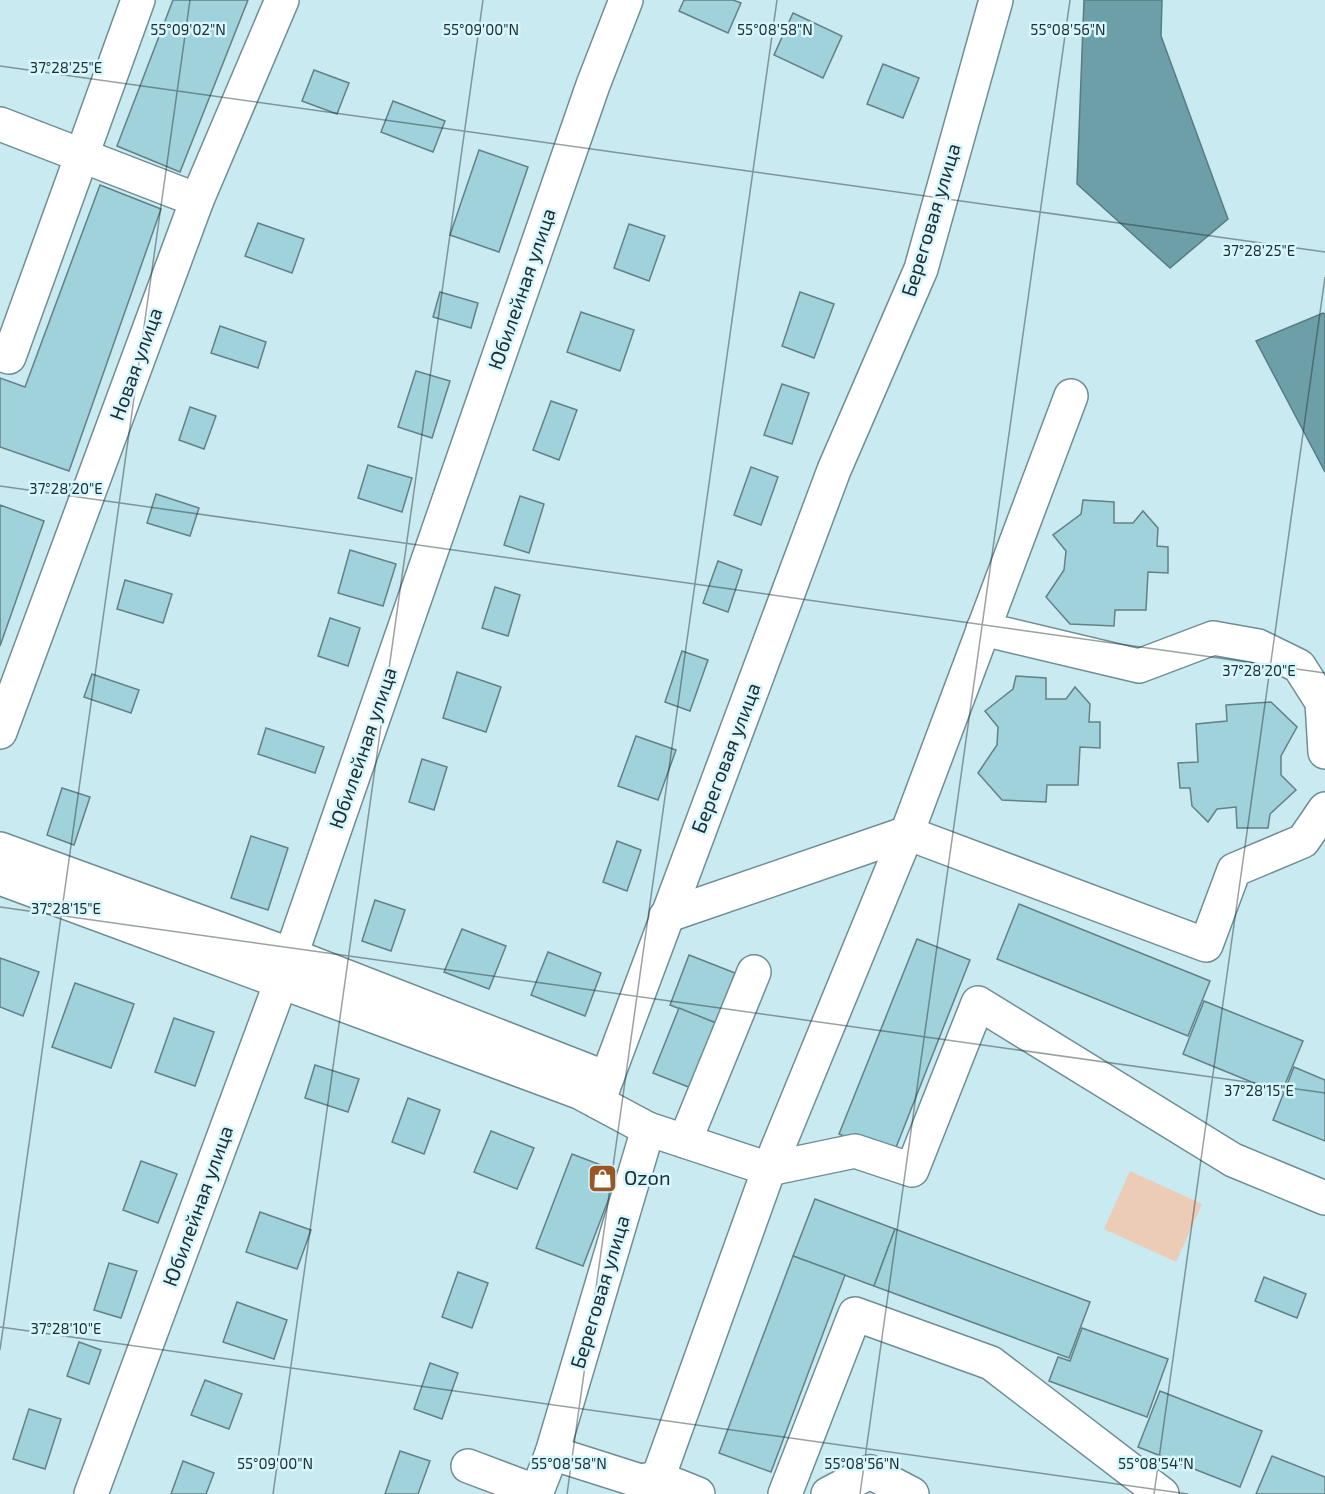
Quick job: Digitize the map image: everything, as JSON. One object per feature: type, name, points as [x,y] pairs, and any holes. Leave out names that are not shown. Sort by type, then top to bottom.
[{"type":"street","points":[[0,354],[9,357],[80,155],[138,0]]},
{"type":"street","name":"Новая улица","points":[[0,732],[197,200],[282,0]]},
{"type":"street","name":"Юбилейная улица","points":[[91,1494],[285,968],[593,85],[626,0]]},
{"type":"street","name":"Береговая улица","points":[[603,1090],[834,470],[921,269],[996,0]]},
{"type":"street","points":[[0,124],[197,200]]},
{"type":"street","points":[[658,1478],[769,1169],[907,833],[1071,396]]},
{"type":"street","points":[[983,629],[1139,666],[1213,638],[1258,646],[1299,666],[1323,702],[1325,752]]},
{"type":"street","points":[[666,916],[907,833],[1206,945],[1234,870],[1303,842],[1325,809]]},
{"type":"street","points":[[0,849],[285,968],[603,1090],[648,1129],[769,1169],[855,1151],[912,1170],[978,1003],[1233,1160],[1325,1198]]},
{"type":"street","points":[[0,878],[285,968]]},
{"type":"street","points":[[685,1141],[754,972]]},
{"type":"street","name":"Береговая улица","points":[[536,1493],[552,1453],[648,1129]]},
{"type":"street","points":[[785,1494],[855,1314],[991,1363],[1162,1494]]},
{"type":"street","points":[[552,1453],[640,1481],[658,1478],[698,1494]]},
{"type":"street","points":[[468,1466],[536,1493]]},
{"type":"street","points":[[828,1494],[870,1472],[912,1494]]},
{"type":"shaded area","points":[[1130,1171],[1202,1204],[1176,1262],[1104,1229]]},
{"type":"water","points":[[1084,0],[1162,0],[1161,36],[1228,219],[1170,268],[1077,184]]},
{"type":"water","points":[[1325,314],[1325,472],[1256,341]]},
{"type":"building","points":[[173,0],[248,0],[180,172],[117,146]]},
{"type":"building","points":[[684,0],[733,0],[741,3],[728,33],[679,11]]},
{"type":"building","points":[[793,13],[842,36],[823,78],[774,55]]},
{"type":"building","points":[[883,64],[919,78],[903,118],[867,104]]},
{"type":"building","points":[[314,70],[349,83],[337,114],[302,101]]},
{"type":"building","points":[[393,101],[445,121],[433,152],[381,132]]},
{"type":"building","points":[[479,150],[528,167],[499,252],[450,235]]},
{"type":"building","points":[[100,185],[161,209],[69,471],[0,447],[0,378],[25,387]]},
{"type":"building","points":[[258,223],[304,239],[292,273],[245,256]]},
{"type":"building","points":[[629,224],[665,236],[649,281],[614,268]]},
{"type":"building","points":[[440,292],[478,303],[471,328],[433,317]]},
{"type":"building","points":[[800,292],[834,304],[814,358],[782,346]]},
{"type":"building","points":[[581,312],[634,330],[620,371],[567,352]]},
{"type":"building","points":[[220,326],[266,342],[258,368],[211,353]]},
{"type":"building","points":[[416,371],[450,381],[432,438],[398,427]]},
{"type":"building","points":[[782,384],[809,393],[792,444],[764,435]]},
{"type":"building","points":[[551,401],[577,410],[559,460],[533,450]]},
{"type":"building","points":[[190,407],[216,416],[204,449],[179,440]]},
{"type":"building","points":[[368,465],[412,478],[402,512],[358,498]]},
{"type":"building","points":[[751,467],[778,477],[761,525],[734,515]]},
{"type":"building","points":[[156,494],[199,508],[190,536],[147,523]]},
{"type":"building","points":[[520,496],[544,504],[529,553],[504,545]]},
{"type":"building","points":[[1083,500],[1114,502],[1114,523],[1133,523],[1143,511],[1158,528],[1157,546],[1168,547],[1168,573],[1148,572],[1146,610],[1115,610],[1114,626],[1070,624],[1046,597],[1064,570],[1066,551],[1053,535],[1081,514]]},
{"type":"building","points":[[0,505],[44,521],[0,646]]},
{"type":"building","points":[[350,550],[396,564],[383,606],[338,593]]},
{"type":"building","points":[[718,561],[742,570],[728,612],[703,603]]},
{"type":"building","points":[[125,580],[172,594],[163,623],[117,609]]},
{"type":"building","points":[[495,587],[520,595],[508,636],[482,628]]},
{"type":"building","points":[[330,618],[360,628],[348,666],[318,656]]},
{"type":"building","points":[[682,651],[708,660],[690,711],[665,702]]},
{"type":"building","points":[[457,672],[501,687],[486,732],[443,718]]},
{"type":"building","points":[[92,674],[139,690],[131,713],[84,697]]},
{"type":"building","points":[[1016,676],[1046,678],[1046,699],[1066,699],[1075,687],[1090,704],[1089,722],[1100,722],[1100,748],[1080,747],[1078,785],[1047,785],[1046,802],[1002,800],[978,773],[997,745],[998,727],[985,711],[1013,689]]},
{"type":"building","points":[[1271,702],[1297,727],[1281,756],[1281,775],[1296,790],[1270,814],[1268,828],[1237,828],[1236,807],[1217,809],[1208,822],[1192,806],[1190,788],[1180,788],[1178,763],[1198,762],[1196,724],[1227,721],[1226,705]]},
{"type":"building","points":[[266,728],[324,747],[315,773],[258,754]]},
{"type":"building","points":[[636,736],[676,750],[658,800],[618,786]]},
{"type":"building","points":[[422,759],[447,767],[434,810],[409,802]]},
{"type":"building","points":[[62,788],[90,797],[74,845],[47,835]]},
{"type":"building","points":[[251,836],[288,848],[268,910],[231,898]]},
{"type":"building","points":[[617,841],[641,850],[627,891],[603,882]]},
{"type":"building","points":[[375,900],[405,910],[391,951],[362,941]]},
{"type":"building","points":[[1019,904],[1210,981],[1188,1036],[997,959]]},
{"type":"building","points":[[462,929],[506,946],[489,989],[444,972]]},
{"type":"building","points":[[917,939],[970,960],[893,1155],[839,1134]]},
{"type":"building","points":[[548,952],[601,973],[585,1016],[531,995]]},
{"type":"building","points":[[689,955],[735,973],[716,1023],[670,1005]]},
{"type":"building","points":[[0,958],[39,972],[23,1016],[0,1007]]},
{"type":"building","points":[[75,983],[134,1004],[111,1068],[52,1047]]},
{"type":"building","points":[[1204,1001],[1303,1041],[1281,1094],[1183,1054]]},
{"type":"building","points":[[679,1008],[716,1023],[691,1088],[653,1073]]},
{"type":"building","points":[[174,1018],[214,1032],[195,1086],[155,1072]]},
{"type":"building","points":[[315,1065],[359,1079],[348,1112],[305,1098]]},
{"type":"building","points":[[1294,1067],[1325,1080],[1325,1141],[1273,1120]]},
{"type":"building","points":[[408,1098],[440,1110],[424,1154],[392,1142]]},
{"type":"building","points":[[491,1131],[534,1148],[517,1189],[474,1172]]},
{"type":"building","points":[[572,1154],[619,1172],[583,1266],[536,1248]]},
{"type":"building","points":[[141,1161],[177,1174],[158,1223],[123,1210]]},
{"type":"building","points":[[815,1199],[895,1229],[874,1286],[793,1256]]},
{"type":"building","points":[[260,1212],[311,1230],[297,1269],[246,1252]]},
{"type":"building","points":[[895,1229],[1090,1302],[1069,1358],[874,1286]]},
{"type":"building","points":[[793,1256],[845,1275],[771,1472],[719,1453]]},
{"type":"building","points":[[109,1263],[137,1271],[121,1318],[94,1310]]},
{"type":"building","points":[[458,1272],[488,1283],[472,1328],[442,1317]]},
{"type":"building","points":[[1264,1277],[1306,1294],[1297,1318],[1255,1301]]},
{"type":"building","points":[[237,1302],[287,1320],[274,1359],[223,1342]]},
{"type":"building","points":[[1082,1328],[1168,1359],[1147,1417],[1049,1381],[1058,1357],[1070,1361]]},
{"type":"building","points":[[79,1342],[101,1350],[89,1384],[67,1376]]},
{"type":"building","points":[[430,1363],[458,1373],[442,1419],[414,1409]]},
{"type":"building","points":[[205,1380],[242,1394],[229,1429],[191,1415]]},
{"type":"building","points":[[1160,1391],[1262,1431],[1240,1487],[1138,1447]]},
{"type":"building","points":[[29,1409],[61,1419],[45,1469],[13,1459]]},
{"type":"building","points":[[400,1451],[430,1461],[418,1494],[385,1494]]},
{"type":"building","points":[[1272,1456],[1325,1477],[1325,1494],[1256,1494]]},
{"type":"building","points":[[183,1461],[214,1473],[206,1494],[171,1494]]},
{"type":"place","name":"Ozon","points":[[603,1178]]}]
